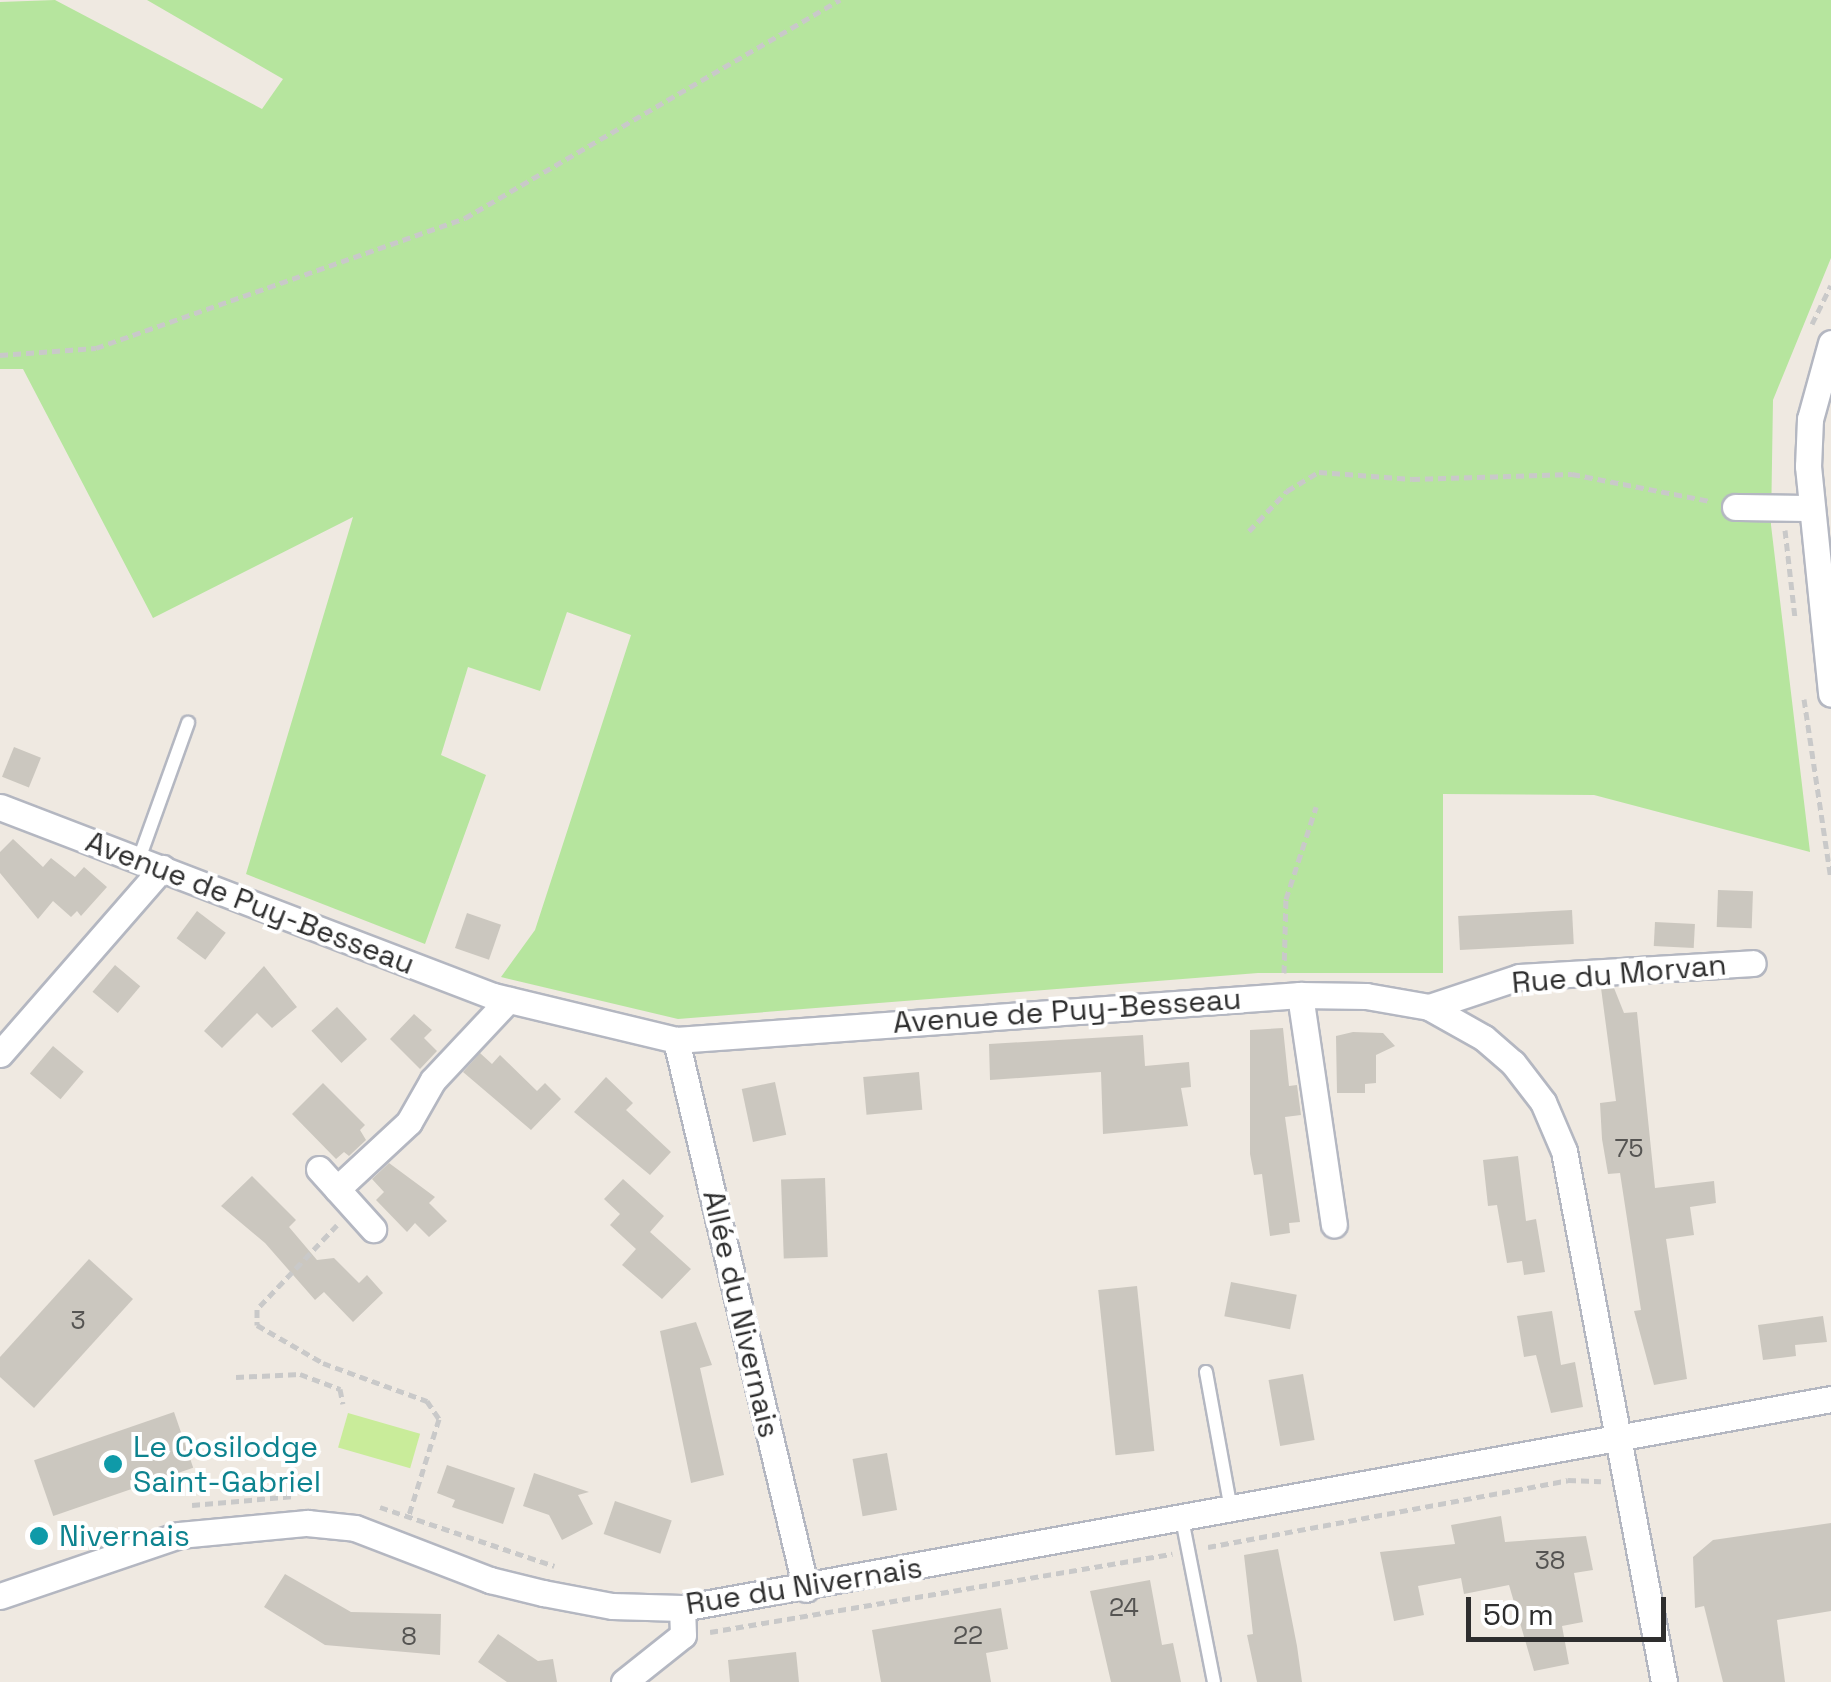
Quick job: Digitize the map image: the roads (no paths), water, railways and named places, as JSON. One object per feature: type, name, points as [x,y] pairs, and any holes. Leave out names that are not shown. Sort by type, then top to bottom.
[{"type":"street","points":[[1831,343],[1810,419],[1811,508],[1822,544],[1831,694]]},
{"type":"street","points":[[1735,507],[1811,508]]},
{"type":"street","name":"Avenue de Puy-Besseau","points":[[0,807],[508,1000],[676,1040],[1300,994],[1366,996],[1429,1007],[1484,1038],[1542,1102],[1575,1197],[1664,1682]]},
{"type":"street","points":[[0,1054],[150,864]]},
{"type":"street","name":"Rue du Morvan","points":[[1429,1007],[1519,976],[1753,963]]},
{"type":"street","points":[[1300,994],[1334,1225]]},
{"type":"street","points":[[346,1199],[409,1122],[433,1080],[508,1000]]},
{"type":"street","name":"Allée du Nivernais","points":[[676,1040],[806,1589]]},
{"type":"street","points":[[319,1169],[374,1229]]},
{"type":"street","name":"Rue du Nivernais","points":[[0,1596],[196,1532],[307,1523],[393,1539],[490,1580],[543,1593],[612,1606],[682,1608],[806,1589],[1831,1400]]},
{"type":"street","points":[[624,1682],[683,1635],[682,1608]]},
{"type":"lane","points":[[150,864],[188,724]]},
{"type":"lane","points":[[1206,1372],[1231,1510]]},
{"type":"lane","points":[[1182,1519],[1214,1682]]},
{"type":"place","name":"Le Cosilodge Saint-Gabriel","points":[[113,1464]]},
{"type":"place","name":"Nivernais","points":[[39,1536]]}]
